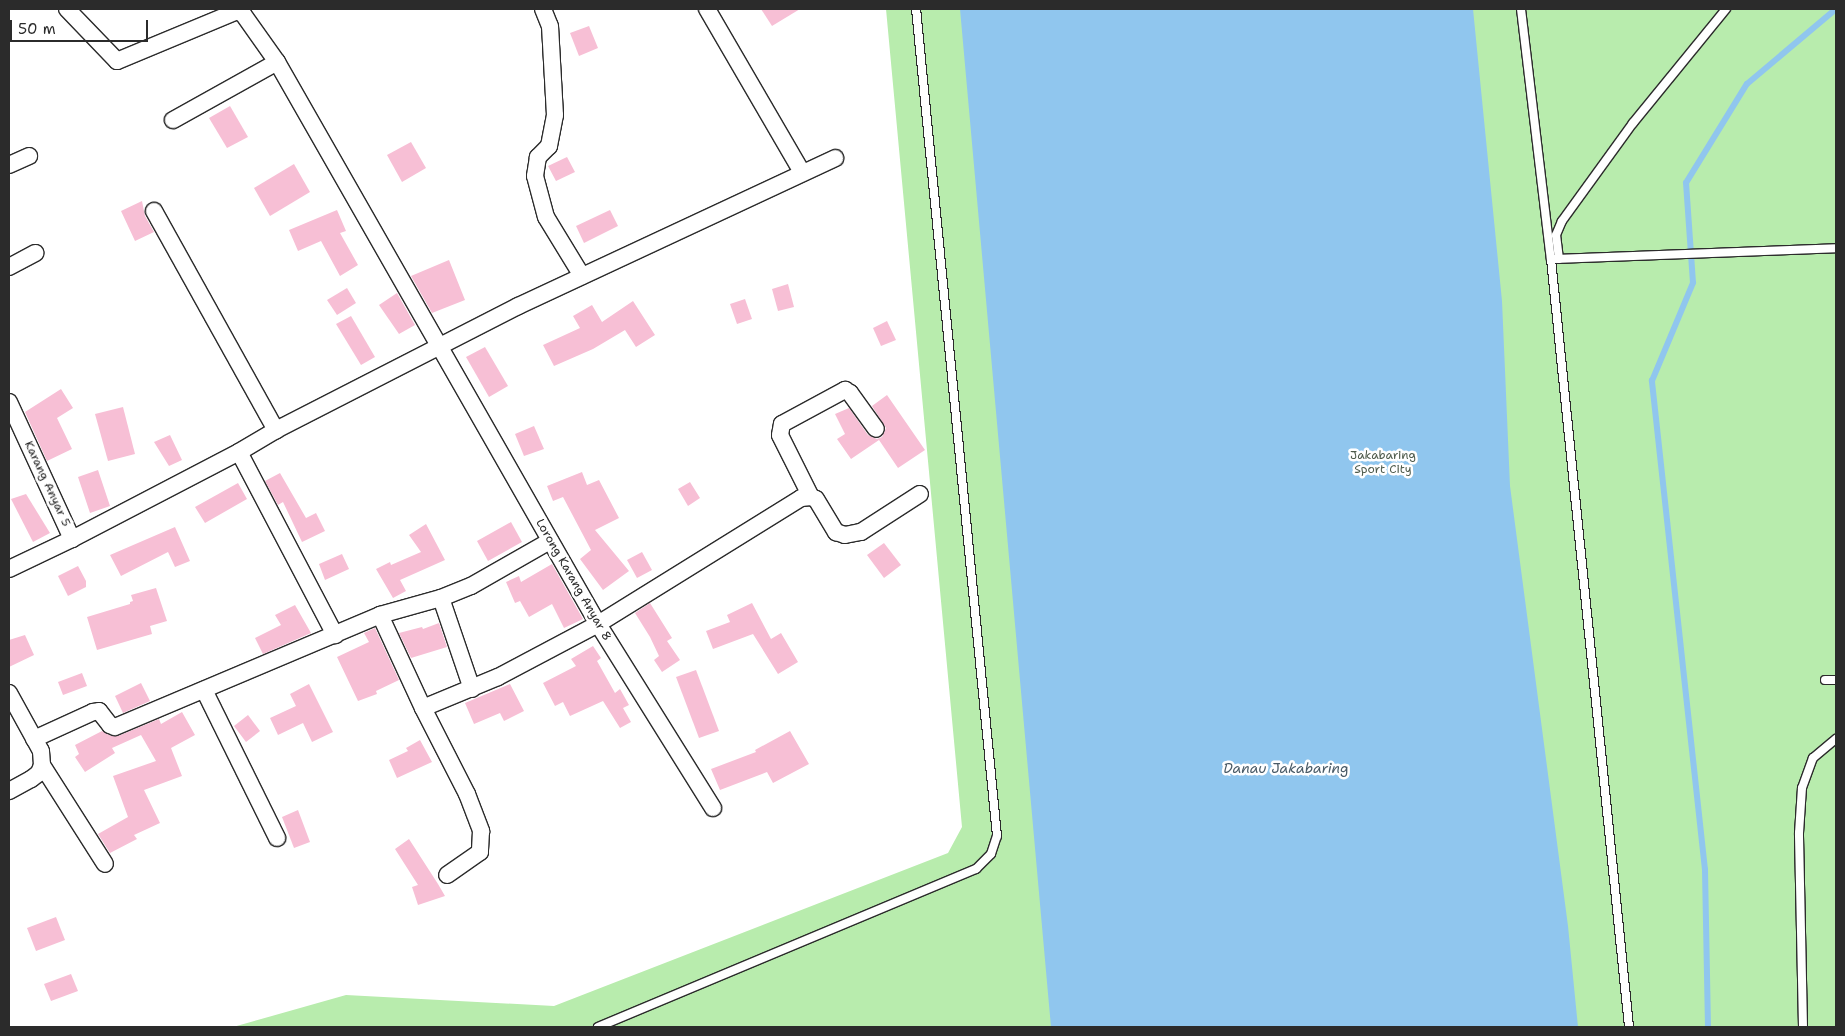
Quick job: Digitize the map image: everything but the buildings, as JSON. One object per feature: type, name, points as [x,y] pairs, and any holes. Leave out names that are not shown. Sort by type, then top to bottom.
[{"type":"street","name":"Lorong Karang Anyar 8","points":[[67,9],[117,61],[240,12],[278,62],[439,348],[598,624],[713,808]]},
{"type":"street","points":[[543,9],[550,26],[555,115],[549,146],[538,157],[535,176],[546,217],[582,276]]},
{"type":"street","points":[[707,9],[802,172]]},
{"type":"street","points":[[173,120],[278,62]]},
{"type":"street","points":[[9,165],[29,156]]},
{"type":"street","points":[[9,569],[72,539],[239,452],[276,430],[518,306],[835,158]]},
{"type":"street","points":[[154,211],[276,430]]},
{"type":"street","points":[[9,267],[35,253]]},
{"type":"street","points":[[811,497],[780,435],[782,424],[845,390],[850,393],[876,429]]},
{"type":"street","name":"Karang Anyar 5","points":[[9,402],[72,539]]},
{"type":"street","points":[[239,452],[335,635]]},
{"type":"street","points":[[423,708],[472,689],[598,624],[801,498],[811,497],[816,499],[836,532],[845,535],[861,532],[920,494]]},
{"type":"street","points":[[34,739],[99,711],[110,725],[115,727],[380,615],[441,598],[471,586],[550,541]]},
{"type":"street","points":[[441,598],[472,689]]},
{"type":"street","points":[[380,615],[423,708],[468,794],[481,831],[480,852],[447,875]]},
{"type":"street","points":[[204,690],[277,838]]},
{"type":"street","points":[[9,693],[41,751],[42,765],[105,864]]},
{"type":"street","points":[[9,791],[31,779],[38,773],[42,765]]},
{"type":"lane","points":[[598,1027],[976,869],[991,854],[997,836],[916,9]]},
{"type":"lane","points":[[1521,9],[1555,259],[1629,1027]]},
{"type":"lane","points":[[1555,259],[1556,235],[1562,221],[1633,123],[1726,9]]},
{"type":"lane","points":[[1555,259],[1836,248]]},
{"type":"lane","points":[[1825,680],[1836,680]]},
{"type":"lane","points":[[1803,1027],[1799,833],[1802,788],[1813,758],[1836,740]]},
{"type":"green space","name":"Jakabaring Sport City","points":[[886,9],[1836,9],[1836,1027],[233,1027],[346,995],[554,1006],[948,853],[962,827]]},
{"type":"water","name":"Danau Jakabaring","points":[[960,9],[1473,9],[1502,301],[1510,486],[1568,926],[1578,1027],[1051,1027]]},
{"type":"waterway","points":[[1708,1027],[1705,870],[1652,381],[1693,283],[1686,183],[1747,84],[1836,9]]}]
